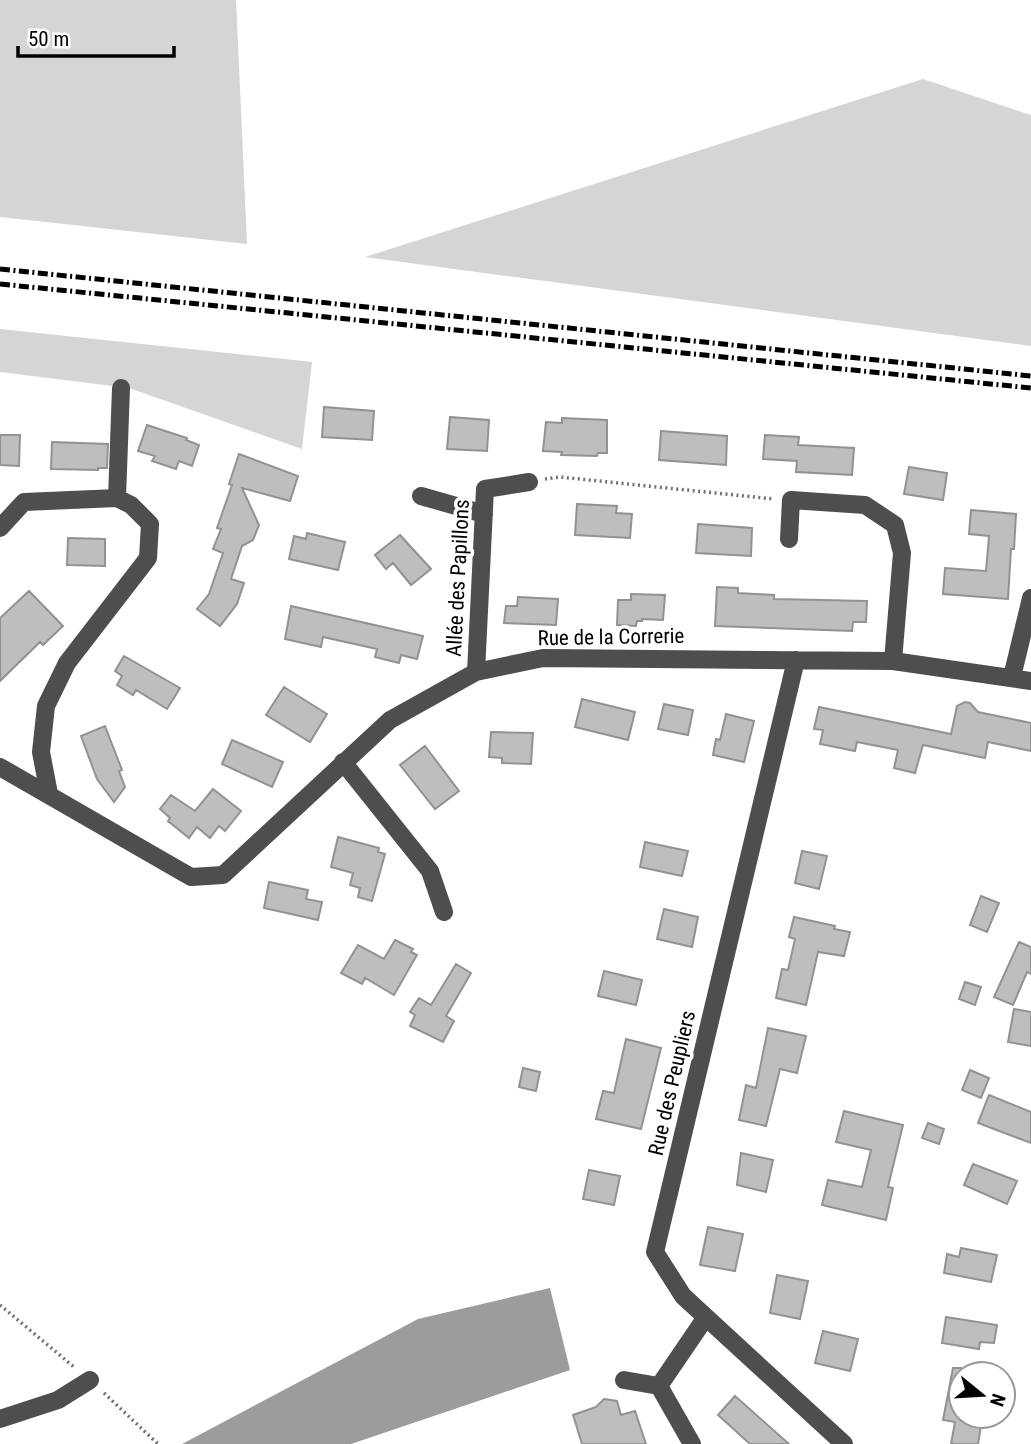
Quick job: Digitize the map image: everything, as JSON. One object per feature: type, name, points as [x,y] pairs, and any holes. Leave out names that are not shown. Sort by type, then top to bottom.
[{"type":"street","points":[[117,498],[121,388]]},
{"type":"street","name":"Allée des Papillons","points":[[476,672],[485,489],[529,482]]},
{"type":"street","points":[[421,496],[484,514]]},
{"type":"street","points":[[0,527],[24,502],[117,498],[131,505],[150,524],[148,558],[68,663],[47,706],[41,752],[48,794]]},
{"type":"street","points":[[789,539],[791,500],[865,505],[895,525],[902,553],[893,661]]},
{"type":"street","points":[[1012,677],[1031,598]]},
{"type":"street","name":"Rue de la Correrie","points":[[0,767],[191,877],[223,875],[390,720],[476,672],[543,658],[893,661],[1031,681]]},
{"type":"street","name":"Rue des Peupliers","points":[[796,660],[655,1252],[683,1296],[844,1444]]},
{"type":"street","points":[[343,762],[430,871],[444,912]]},
{"type":"street","points":[[659,1386],[706,1317]]},
{"type":"street","points":[[0,1419],[58,1400],[90,1380]]},
{"type":"street","points":[[624,1380],[659,1386]]},
{"type":"street","points":[[659,1386],[692,1444]]},
{"type":"path","points":[[529,482],[560,477],[791,500]]},
{"type":"shaded area","points":[[0,0],[236,0],[247,244],[0,217]]},
{"type":"shaded area","points":[[923,79],[1031,115],[1031,346],[365,257]]},
{"type":"shaded area","points":[[0,329],[312,362],[302,449],[129,388],[0,372]]},
{"type":"shaded area","points":[[550,1288],[570,1370],[351,1444],[182,1444],[418,1319]]},
{"type":"building","points":[[324,407],[374,411],[372,440],[322,437]]},
{"type":"building","points":[[450,417],[489,420],[487,451],[447,449]]},
{"type":"building","points":[[562,418],[607,420],[607,453],[598,453],[597,456],[561,455],[562,452],[543,451],[546,422],[562,423]]},
{"type":"building","points":[[147,425],[187,438],[186,440],[199,445],[192,466],[179,461],[176,469],[152,461],[155,456],[138,451]]},
{"type":"building","points":[[661,431],[727,436],[726,465],[659,460]]},
{"type":"building","points":[[0,435],[20,435],[19,466],[0,465]]},
{"type":"building","points":[[765,435],[799,437],[798,445],[854,448],[852,475],[796,472],[797,461],[763,459]]},
{"type":"building","points":[[52,442],[108,444],[107,468],[51,469]]},
{"type":"building","points":[[239,454],[298,476],[290,501],[242,488],[259,525],[253,540],[242,546],[231,579],[244,583],[237,604],[220,626],[197,609],[209,594],[223,553],[213,549],[221,529],[217,528],[232,485],[229,484]]},
{"type":"building","points":[[909,467],[947,473],[943,500],[904,494]]},
{"type":"building","points":[[577,504],[617,506],[616,513],[632,514],[630,538],[575,535]]},
{"type":"building","points":[[971,510],[1016,514],[1008,599],[943,594],[945,568],[986,571],[989,536],[969,534]]},
{"type":"building","points":[[698,524],[752,528],[751,556],[696,553]]},
{"type":"building","points":[[307,533],[345,542],[338,570],[289,559],[294,536],[306,539]]},
{"type":"building","points":[[400,535],[431,569],[411,585],[393,563],[386,569],[375,555]]},
{"type":"building","points":[[68,538],[105,539],[105,566],[67,565]]},
{"type":"building","points":[[717,587],[738,588],[738,593],[774,595],[774,599],[867,601],[866,622],[853,622],[852,631],[715,626]]},
{"type":"building","points":[[29,591],[63,626],[43,645],[40,642],[0,681],[0,618]]},
{"type":"building","points":[[631,594],[665,595],[663,620],[642,619],[637,621],[636,626],[617,625],[618,600],[631,600]]},
{"type":"building","points":[[518,597],[558,599],[556,625],[504,623],[506,606],[517,606]]},
{"type":"building","points":[[291,606],[423,636],[417,659],[401,655],[399,663],[375,657],[377,649],[323,637],[321,647],[285,639]]},
{"type":"building","points":[[124,656],[180,688],[167,709],[136,690],[133,695],[117,685],[122,676],[115,671]]},
{"type":"building","points":[[284,687],[327,714],[310,742],[266,715]]},
{"type":"building","points":[[582,699],[635,712],[628,740],[575,727]]},
{"type":"building","points":[[970,703],[978,712],[1031,723],[1031,751],[988,742],[985,758],[923,745],[915,773],[894,768],[898,750],[857,742],[855,751],[820,744],[823,730],[814,729],[819,707],[951,734],[957,706]]},
{"type":"building","points":[[664,704],[693,710],[688,735],[658,729]]},
{"type":"building","points":[[726,714],[754,721],[744,762],[713,755],[716,739],[720,740]]},
{"type":"building","points":[[105,726],[122,770],[119,771],[125,787],[114,802],[97,779],[81,736]]},
{"type":"building","points":[[491,732],[533,733],[531,764],[502,763],[502,758],[489,757]]},
{"type":"building","points":[[232,740],[283,762],[272,787],[222,764]]},
{"type":"building","points":[[425,746],[459,791],[435,809],[400,765]]},
{"type":"building","points":[[213,789],[241,811],[225,831],[219,826],[210,838],[197,827],[189,838],[168,821],[170,818],[160,809],[171,795],[195,811]]},
{"type":"building","points":[[338,837],[379,848],[378,852],[385,854],[372,901],[358,897],[360,888],[350,885],[353,873],[331,867]]},
{"type":"building","points":[[645,842],[688,851],[682,876],[640,867]]},
{"type":"building","points":[[802,851],[827,856],[819,889],[795,883]]},
{"type":"building","points":[[269,882],[308,890],[306,899],[322,902],[318,920],[264,908]]},
{"type":"building","points":[[981,896],[999,903],[987,932],[970,925]]},
{"type":"building","points":[[664,909],[698,917],[692,947],[657,939]]},
{"type":"building","points":[[794,917],[850,932],[844,956],[818,952],[806,1005],[776,998],[782,969],[788,970],[795,939],[789,937]]},
{"type":"building","points":[[395,940],[413,949],[411,952],[417,955],[394,995],[365,978],[362,984],[341,973],[358,945],[384,959]]},
{"type":"building","points":[[1019,942],[1031,947],[1031,974],[1027,972],[1013,1005],[994,997]]},
{"type":"building","points":[[456,964],[471,973],[446,1016],[454,1021],[443,1042],[410,1026],[415,1015],[410,1012],[419,998],[431,1005]]},
{"type":"building","points":[[604,971],[642,980],[636,1005],[598,996]]},
{"type":"building","points":[[965,982],[981,987],[975,1005],[959,999]]},
{"type":"building","points":[[1014,1009],[1031,1012],[1031,1046],[1008,1042]]},
{"type":"building","points":[[768,1028],[806,1036],[797,1073],[780,1069],[766,1126],[739,1120],[746,1085],[756,1088]]},
{"type":"building","points":[[626,1039],[661,1048],[641,1129],[596,1119],[603,1091],[614,1093]]},
{"type":"building","points":[[523,1068],[540,1072],[536,1091],[519,1087]]},
{"type":"building","points":[[970,1070],[989,1078],[981,1098],[962,1090]]},
{"type":"building","points":[[989,1095],[1031,1112],[1031,1143],[978,1123]]},
{"type":"building","points":[[844,1111],[903,1125],[888,1187],[893,1188],[886,1220],[822,1205],[828,1180],[862,1187],[871,1150],[836,1142]]},
{"type":"building","points":[[928,1123],[944,1129],[939,1144],[922,1138]]},
{"type":"building","points":[[741,1153],[773,1160],[766,1192],[737,1185]]},
{"type":"building","points":[[973,1164],[1017,1181],[1007,1204],[964,1185]]},
{"type":"building","points":[[589,1170],[620,1176],[614,1205],[583,1199]]},
{"type":"building","points":[[708,1227],[743,1234],[735,1271],[700,1265]]},
{"type":"building","points":[[961,1248],[997,1255],[991,1282],[944,1273],[947,1254],[959,1257]]},
{"type":"building","points":[[777,1275],[808,1281],[800,1319],[770,1313]]},
{"type":"building","points":[[946,1317],[997,1325],[994,1343],[980,1342],[979,1349],[942,1343]]},
{"type":"building","points":[[823,1331],[858,1339],[850,1371],[815,1363]]},
{"type":"building","points":[[735,1396],[789,1444],[750,1444],[718,1415]]},
{"type":"building","points":[[604,1399],[617,1401],[621,1415],[635,1411],[646,1444],[582,1444],[573,1415],[596,1407]]},
{"type":"building","points":[[947,1399],[947,1421],[943,1420]]},
{"type":"building","points":[[954,1430],[980,1430],[978,1444],[951,1444]]},
{"type":"railway","points":[[0,269],[1031,376]]},
{"type":"railway","points":[[0,284],[1031,388]]}]
